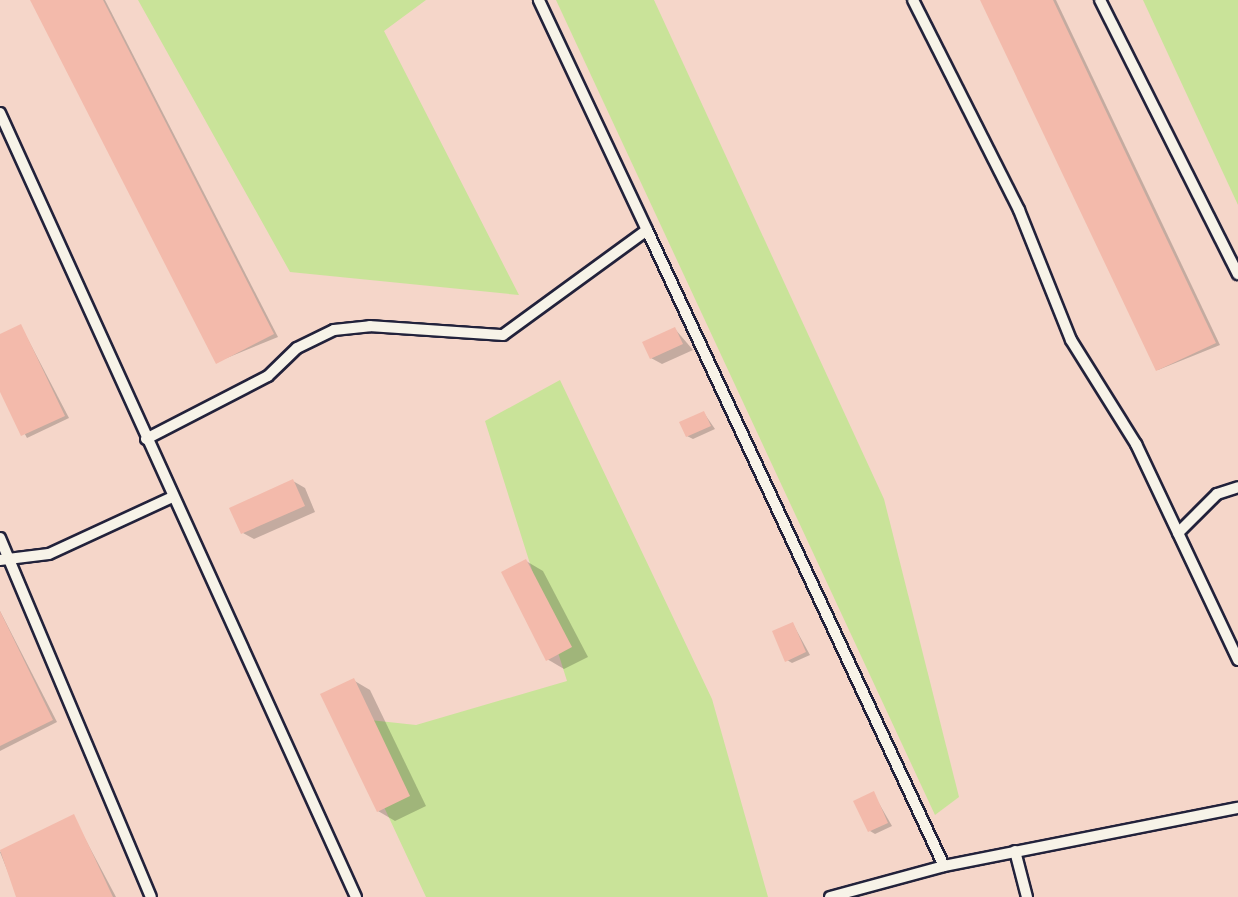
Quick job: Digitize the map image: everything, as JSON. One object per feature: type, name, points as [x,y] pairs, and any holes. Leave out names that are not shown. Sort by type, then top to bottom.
[{"type":"lane","points":[[539,0],[944,866]]},
{"type":"lane","points":[[913,0],[1020,210],[1071,340],[1136,444],[1238,660]]},
{"type":"lane","points":[[1100,0],[1238,274]]},
{"type":"lane","points":[[0,113],[170,498],[356,897]]},
{"type":"lane","points":[[146,439],[268,376],[297,348],[334,330],[370,326],[503,335],[647,230]]},
{"type":"lane","points":[[1178,533],[1217,494],[1238,487]]},
{"type":"lane","points":[[6,560],[49,554],[170,498]]},
{"type":"lane","points":[[0,538],[6,560],[151,897]]},
{"type":"lane","points":[[830,897],[944,866],[1238,808]]},
{"type":"lane","points":[[1015,851],[1027,897]]},
{"type":"shaded area","points":[[0,0],[1238,0],[1238,897],[0,897]]},
{"type":"green space","points":[[138,0],[426,0],[384,31],[519,295],[290,272]]},
{"type":"green space","points":[[556,0],[654,0],[884,499],[959,797],[935,815]]},
{"type":"green space","points":[[1143,0],[1238,0],[1238,205]]},
{"type":"green space","points":[[560,380],[712,699],[768,897],[426,897],[342,717],[416,725],[567,681],[485,421]]},
{"type":"building","points":[[30,0],[103,0],[274,334],[216,364]]},
{"type":"building","points":[[980,0],[1053,0],[1216,343],[1156,371]]},
{"type":"building","points":[[21,324],[65,416],[21,436],[0,392],[0,334]]},
{"type":"building","points":[[675,327],[683,344],[650,359],[642,342]]},
{"type":"building","points":[[704,411],[711,426],[686,437],[679,422]]},
{"type":"building","points":[[293,479],[305,506],[241,534],[229,508]]},
{"type":"building","points":[[526,559],[572,647],[546,661],[501,572]]},
{"type":"building","points":[[0,611],[53,720],[0,746]]},
{"type":"building","points":[[793,622],[806,652],[785,662],[772,631]]},
{"type":"building","points":[[354,678],[410,796],[377,812],[320,694]]},
{"type":"building","points":[[874,791],[888,823],[868,832],[853,801]]},
{"type":"building","points":[[74,814],[113,897],[16,897],[0,850]]}]
